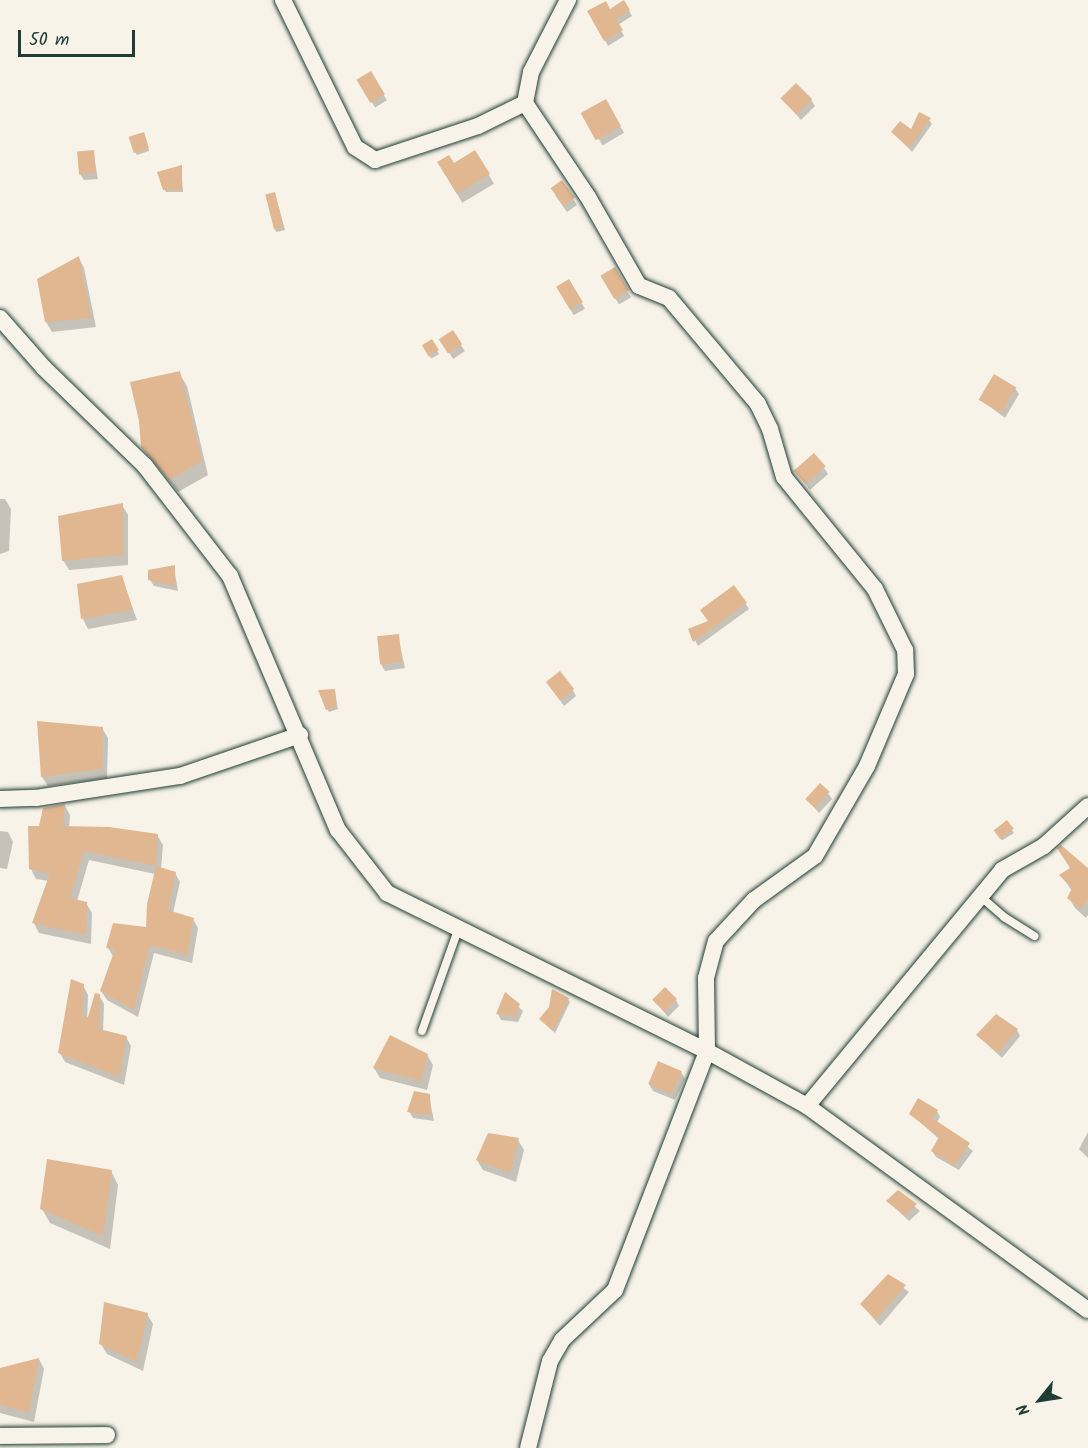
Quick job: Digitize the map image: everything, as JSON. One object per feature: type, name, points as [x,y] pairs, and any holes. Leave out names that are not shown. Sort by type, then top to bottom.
[{"type":"street","points":[[283,0],[355,147],[375,160],[478,126],[525,103]]},
{"type":"street","points":[[528,1448],[550,1361],[562,1340],[615,1290],[707,1051],[706,978],[716,941],[754,900],[815,856],[867,766],[906,674],[905,650],[875,589],[784,477],[770,429],[758,404],[669,298],[639,286],[588,197],[525,103],[531,72],[568,0]]},
{"type":"street","points":[[0,318],[44,368],[145,466],[211,548],[249,615],[338,830],[387,893],[459,926],[707,1051],[807,1106],[1088,1310]]},
{"type":"street","points":[[0,799],[36,798],[180,776],[300,735]]},
{"type":"street","points":[[807,1106],[1002,870],[1044,846],[1088,806]]},
{"type":"street","points":[[0,1436],[107,1435]]},
{"type":"lane","points":[[980,896],[1004,917],[1035,936]]},
{"type":"lane","points":[[422,1031],[459,926]]},
{"type":"building","points":[[624,0],[630,10],[616,19],[623,30],[604,41],[587,11],[606,1],[610,9]]},
{"type":"building","points":[[371,71],[385,94],[370,103],[356,80]]},
{"type":"building","points":[[796,83],[812,99],[797,115],[780,99]]},
{"type":"building","points":[[606,99],[621,126],[596,140],[581,113]]},
{"type":"building","points":[[919,112],[931,118],[909,148],[891,132],[900,121],[911,129]]},
{"type":"building","points":[[144,132],[149,148],[134,153],[129,137]]},
{"type":"building","points":[[94,150],[96,173],[79,174],[77,151]]},
{"type":"building","points":[[475,150],[490,174],[457,194],[437,162],[449,155],[454,163]]},
{"type":"building","points":[[182,165],[182,190],[163,190],[157,172]]},
{"type":"building","points":[[562,180],[575,198],[564,206],[551,188]]},
{"type":"building","points":[[275,192],[284,227],[274,229],[265,194]]},
{"type":"building","points":[[79,256],[91,318],[45,322],[37,279]]},
{"type":"building","points":[[615,267],[629,290],[614,299],[600,276]]},
{"type":"building","points":[[569,279],[583,302],[570,310],[556,287]]},
{"type":"building","points":[[453,330],[462,344],[448,354],[439,339]]},
{"type":"building","points":[[432,339],[439,350],[429,356],[422,345]]},
{"type":"building","points":[[180,371],[202,461],[169,480],[141,447],[139,421],[130,382]]},
{"type":"building","points":[[994,374],[1016,387],[1001,413],[979,400]]},
{"type":"building","points":[[814,453],[826,467],[805,484],[794,471]]},
{"type":"building","points":[[123,503],[123,555],[62,561],[58,516]]},
{"type":"building","points":[[175,565],[175,586],[148,580],[148,570]]},
{"type":"building","points":[[122,575],[133,610],[81,619],[77,584]]},
{"type":"building","points":[[734,585],[747,603],[693,642],[688,629],[708,621],[700,610]]},
{"type":"building","points":[[399,634],[402,662],[380,664],[377,636]]},
{"type":"building","points":[[560,671],[574,689],[560,700],[546,682]]},
{"type":"building","points":[[335,689],[337,706],[326,710],[318,690]]},
{"type":"building","points":[[37,721],[103,727],[102,769],[41,777]]},
{"type":"building","points":[[820,783],[830,792],[815,808],[805,799]]},
{"type":"building","points":[[65,804],[63,826],[109,827],[158,834],[156,866],[84,851],[70,898],[87,902],[86,935],[32,923],[50,873],[29,869],[28,826],[39,826],[43,808]]},
{"type":"building","points":[[1007,820],[1014,829],[1000,839],[994,830]]},
{"type":"building","points":[[1061,845],[1088,868],[1088,899],[1080,909],[1067,898],[1072,888],[1059,875],[1070,868],[1057,848]]},
{"type":"building","points":[[156,866],[176,872],[168,910],[194,918],[187,955],[150,945],[134,1010],[100,991],[115,949],[106,948],[113,923],[146,927],[147,904]]},
{"type":"building","points":[[71,979],[84,984],[82,1016],[88,1017],[95,993],[100,994],[99,1029],[127,1036],[119,1077],[58,1053]]},
{"type":"building","points":[[665,987],[677,999],[664,1012],[652,1000]]},
{"type":"building","points":[[552,989],[569,998],[553,1031],[539,1019],[549,1007]]},
{"type":"building","points":[[505,992],[520,1004],[515,1016],[496,1014]]},
{"type":"building","points":[[996,1014],[1018,1029],[998,1053],[976,1035]]},
{"type":"building","points":[[390,1035],[428,1054],[421,1081],[373,1068]]},
{"type":"building","points":[[658,1061],[682,1071],[672,1094],[648,1084]]},
{"type":"building","points":[[414,1091],[430,1094],[431,1115],[407,1112]]},
{"type":"building","points":[[918,1098],[938,1110],[932,1118],[970,1143],[955,1165],[931,1151],[939,1137],[909,1114]]},
{"type":"building","points":[[488,1133],[519,1138],[510,1173],[476,1160]]},
{"type":"building","points":[[47,1159],[112,1170],[103,1236],[40,1209]]},
{"type":"building","points":[[898,1190],[917,1204],[905,1216],[886,1201]]},
{"type":"building","points":[[888,1274],[906,1285],[876,1320],[860,1304]]},
{"type":"building","points":[[104,1302],[148,1313],[137,1362],[99,1344]]},
{"type":"building","points":[[39,1358],[29,1413],[0,1405],[0,1368]]}]
